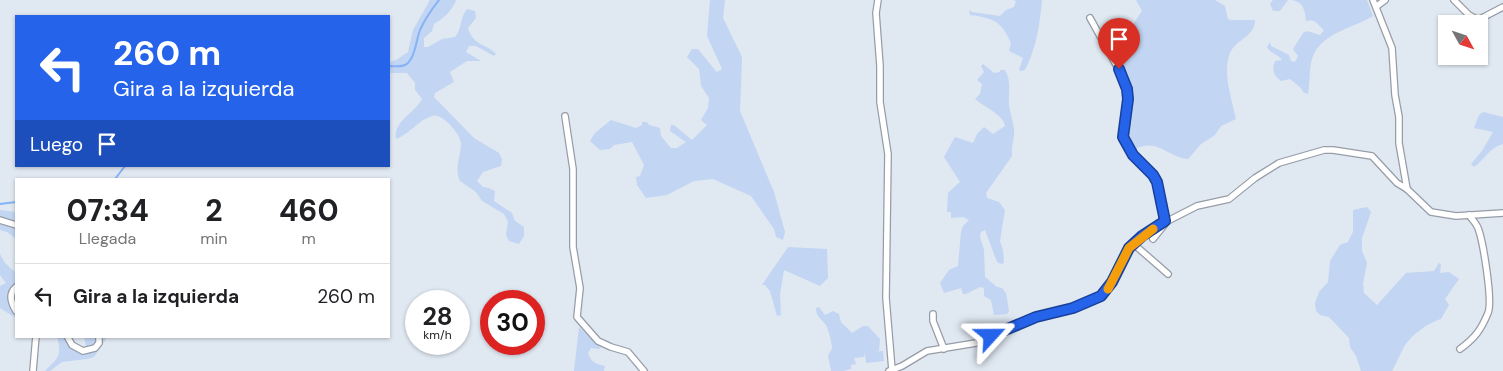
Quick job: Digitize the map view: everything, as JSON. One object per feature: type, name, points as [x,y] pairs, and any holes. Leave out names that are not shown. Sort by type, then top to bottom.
[{"type":"street","points":[[878,0],[876,13],[880,92],[888,154],[886,298],[891,370],[902,366],[927,351],[976,343],[1036,317],[1073,308],[1101,296],[1112,282],[1129,248],[1142,236],[1165,221],[1200,204],[1229,199],[1255,178],[1279,163],[1328,150],[1372,156],[1397,183],[1407,189],[1431,212],[1456,216],[1503,213]]},
{"type":"street","points":[[1373,0],[1377,6],[1392,48],[1395,95],[1399,117],[1399,143],[1407,189]]},
{"type":"street","points":[[1377,6],[1384,0]]},
{"type":"street","points":[[1454,0],[1469,15],[1478,20],[1503,7]]},
{"type":"street","points":[[1090,18],[1124,79],[1128,99],[1123,137],[1133,155],[1153,175],[1157,182],[1165,224],[1153,238]]},
{"type":"street","points":[[565,116],[573,169],[572,242],[580,288],[577,317],[598,341],[628,352],[644,371]]},
{"type":"street","points":[[1460,349],[1478,334],[1488,313],[1489,301],[1482,241],[1478,228],[1469,215]]},
{"type":"street","points":[[0,220],[15,225]]},
{"type":"street","points":[[1137,247],[1168,274]]},
{"type":"street","points":[[15,288],[11,294],[11,300],[15,309]]},
{"type":"street","points":[[933,314],[944,349]]},
{"type":"street","points":[[33,371],[36,338]]},
{"type":"street","points":[[67,338],[72,345],[83,351],[95,348],[99,343],[99,338]]},
{"type":"shaded area","points":[[430,0],[456,0],[450,11],[434,24],[432,31],[424,38],[424,47],[428,47],[442,39],[455,37],[467,9],[475,11],[476,18],[468,28],[470,34],[476,41],[496,54],[494,56],[476,46],[469,46],[466,52],[481,61],[467,61],[450,72],[454,82],[435,93],[434,97],[474,138],[499,153],[502,159],[501,166],[483,172],[477,181],[483,187],[495,191],[494,201],[512,213],[515,221],[524,227],[524,236],[519,244],[509,241],[506,235],[508,222],[504,214],[482,201],[476,192],[460,181],[458,167],[461,143],[457,134],[445,120],[432,116],[396,139],[396,133],[401,122],[422,99],[415,90],[415,83],[407,73],[391,73],[390,68],[392,61],[408,52],[413,30]]},
{"type":"shaded area","points":[[710,0],[725,0],[723,18],[742,57],[740,111],[774,192],[785,232],[783,240],[776,237],[774,229],[751,196],[713,179],[694,181],[667,195],[646,198],[637,185],[636,177],[640,176],[644,165],[632,142],[600,150],[590,141],[595,133],[611,120],[636,128],[642,125],[642,122],[647,122],[649,125],[660,128],[661,136],[671,148],[677,148],[686,142],[670,131],[671,125],[674,125],[692,140],[707,125],[701,120],[708,108],[709,98],[701,86],[699,69],[687,57],[692,49],[698,49],[717,72],[722,69],[707,36]]},
{"type":"shaded area","points":[[1013,0],[1042,0],[1035,45],[1025,70],[1021,71],[1019,70],[1023,58],[1009,51],[1011,43],[1003,29],[990,19],[970,15],[969,10],[1000,16],[1006,10],[1014,7],[1016,1]]},
{"type":"shaded area","points":[[1136,0],[1215,0],[1225,6],[1228,19],[1255,20],[1252,30],[1236,44],[1228,60],[1228,86],[1236,119],[1221,126],[1215,135],[1201,144],[1188,159],[1173,155],[1154,146],[1139,147],[1130,152],[1121,137],[1127,106],[1123,79],[1109,55],[1121,42],[1142,11]]},
{"type":"shaded area","points":[[1273,0],[1288,0],[1280,11],[1273,11],[1270,4]]},
{"type":"shaded area","points":[[1293,0],[1367,0],[1373,16],[1336,34],[1320,45],[1314,53],[1311,63],[1308,94],[1303,92],[1290,79],[1281,81],[1276,77],[1273,70],[1275,61],[1282,60],[1267,47],[1270,42],[1271,46],[1289,55],[1291,61],[1295,62],[1298,56],[1293,49],[1303,33],[1307,31],[1320,35],[1324,30],[1314,21],[1306,21],[1304,9],[1297,1]]},
{"type":"shaded area","points":[[983,64],[994,73],[1005,70],[1009,83],[1009,105],[1014,126],[1012,156],[986,193],[987,198],[999,202],[1005,210],[1000,241],[1004,263],[997,262],[985,230],[981,232],[980,237],[984,250],[985,277],[997,287],[1002,288],[1006,293],[1009,311],[1007,314],[994,315],[991,300],[984,296],[984,288],[980,287],[966,294],[963,294],[961,288],[944,293],[940,283],[949,270],[958,266],[961,232],[963,226],[969,220],[963,217],[951,218],[951,212],[947,212],[948,193],[960,182],[944,157],[955,137],[973,143],[977,134],[984,127],[993,134],[1005,126],[997,114],[975,99],[980,94],[982,84],[977,80],[984,72],[981,66]]},
{"type":"shaded area","points":[[1483,112],[1503,117],[1503,144],[1491,151],[1474,167],[1471,164],[1482,151],[1493,132],[1474,128],[1479,115]]},
{"type":"shaded area","points":[[1367,207],[1371,212],[1362,238],[1362,251],[1367,263],[1363,284],[1364,293],[1377,305],[1406,273],[1434,271],[1439,263],[1441,264],[1440,273],[1449,272],[1459,279],[1445,299],[1449,305],[1441,319],[1425,327],[1410,339],[1392,371],[1361,371],[1356,356],[1350,347],[1349,338],[1329,317],[1320,315],[1316,311],[1315,303],[1319,292],[1328,282],[1330,261],[1340,245],[1348,242],[1353,232],[1353,210]]},
{"type":"shaded area","points":[[0,210],[15,212],[15,238],[7,232],[0,230]]},
{"type":"shaded area","points":[[788,247],[827,249],[828,278],[820,286],[784,270],[780,294],[781,315],[777,316],[770,291],[765,285],[762,285]]},
{"type":"shaded area","points":[[0,254],[5,263],[15,272],[15,317],[0,308],[0,286],[6,283],[0,275]]},
{"type":"shaded area","points":[[819,307],[825,315],[833,311],[839,314],[841,322],[852,333],[863,326],[868,326],[880,339],[879,351],[872,352],[883,351],[884,361],[866,363],[865,353],[864,357],[854,358],[856,364],[851,365],[851,369],[831,371],[828,355],[832,349],[831,343],[827,327],[817,313],[816,308]]},
{"type":"shaded area","points":[[579,327],[601,348],[591,348],[588,353],[592,361],[605,366],[604,371],[574,371]]},
{"type":"shaded area","points":[[57,338],[71,338],[80,348],[86,347],[84,338],[107,338],[94,357],[62,362],[50,371],[45,371],[58,356]]},
{"type":"waterway","points":[[390,66],[404,66],[411,60],[420,30],[439,0]]},
{"type":"waterway","points":[[116,178],[124,167]]},
{"type":"waterway","points":[[0,204],[15,202]]},
{"type":"slow traffic","points":[[1108,289],[1122,258],[1129,248],[1136,240],[1153,229]]},
{"type":"route","points":[[991,336],[1036,317],[1073,308],[1095,300],[1106,292],[1122,258],[1136,240],[1165,221],[1157,182],[1153,175],[1133,155],[1123,137],[1128,99],[1127,89],[1119,69]]}]
